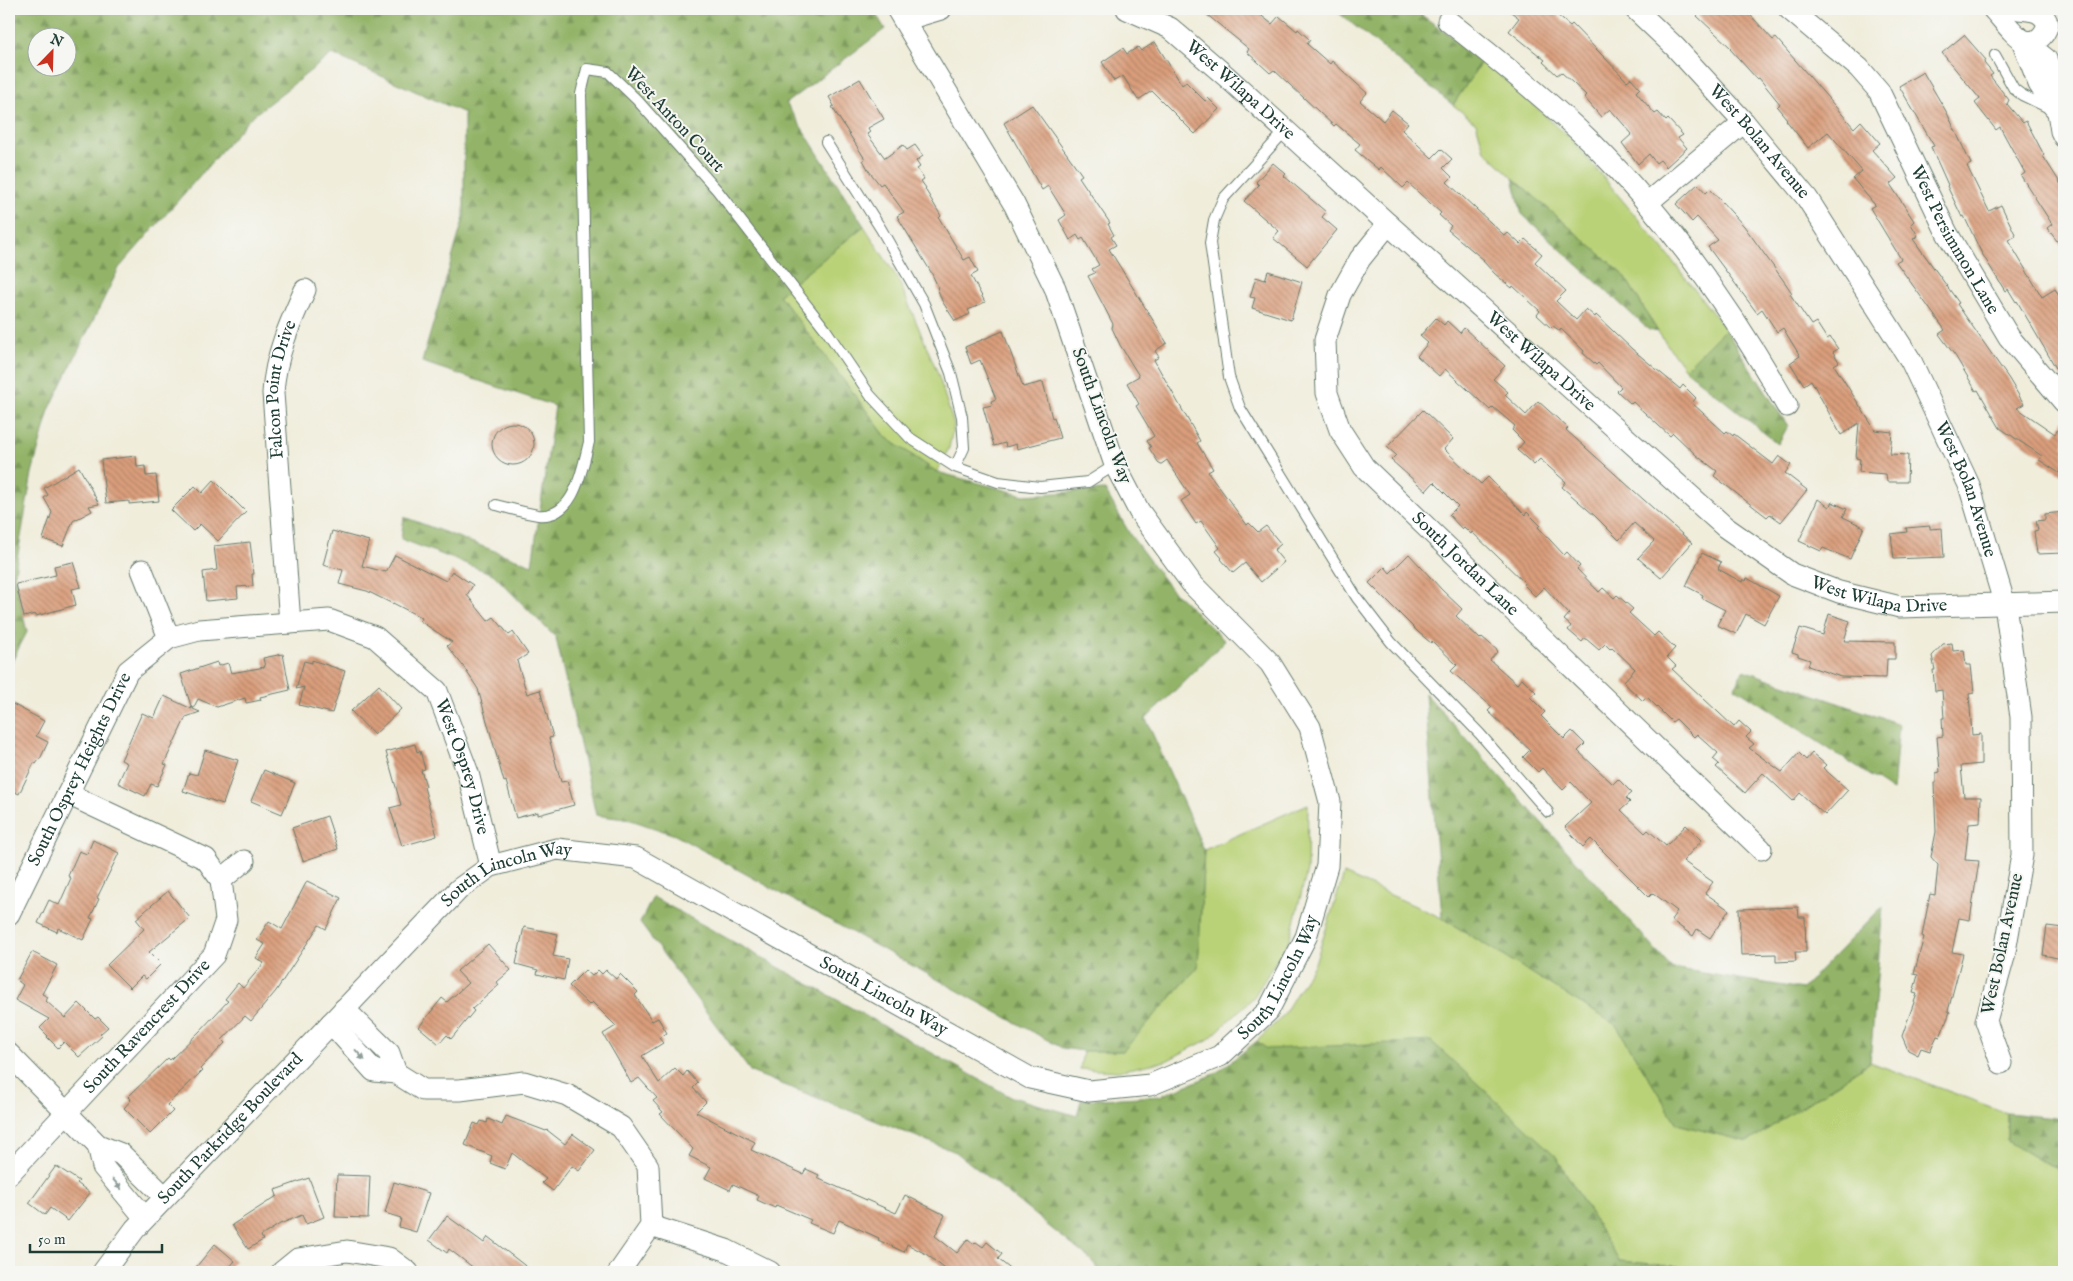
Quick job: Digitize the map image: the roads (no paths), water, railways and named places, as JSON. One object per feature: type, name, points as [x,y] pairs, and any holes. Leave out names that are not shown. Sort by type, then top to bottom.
[{"type":"street","points":[[900,14],[940,9]]},
{"type":"street","name":"West Wilapa Drive","points":[[1127,9],[1170,28],[1286,130],[1725,527],[1792,574],[1839,592],[1900,606],[2005,605],[2064,602]]},
{"type":"street","name":"West Bolan Avenue","points":[[1634,9],[1675,47],[1744,122],[1807,198],[1911,361],[1969,486],[2005,605],[2021,717],[2022,855],[2004,957],[1986,1021],[2001,1062]]},
{"type":"street","name":"West Persimmon Lane","points":[[1789,9],[1859,68],[1879,91],[1947,233],[2010,337],[2064,402]]},
{"type":"street","points":[[1993,9],[2022,40],[2039,84],[2056,111],[2060,131],[2064,137]]},
{"type":"street","points":[[2019,9],[2034,11],[2044,16],[2048,24],[2046,33],[2040,39],[2022,40]]},
{"type":"street","name":"South Lincoln Way","points":[[337,1016],[459,889],[491,866],[557,849],[636,858],[1030,1078],[1089,1091],[1150,1085],[1220,1056],[1268,1011],[1306,937],[1327,866],[1330,802],[1310,727],[1270,663],[1192,584],[1139,511],[1116,465],[1055,288],[1014,204],[900,14]]},
{"type":"street","points":[[1448,21],[1516,75],[1593,144],[1647,202],[1712,288],[1763,363],[1788,406]]},
{"type":"street","points":[[1647,202],[1744,122]]},
{"type":"street","name":"South Jordan Lane","points":[[1388,224],[1360,258],[1340,295],[1325,340],[1327,393],[1340,430],[1364,467],[1760,849]]},
{"type":"street","name":"Falcon Point Drive","points":[[290,623],[273,393],[274,379],[286,334],[305,290]]},
{"type":"street","points":[[142,570],[169,638]]},
{"type":"street","name":"West Osprey Drive","points":[[169,638],[199,630],[329,620],[375,637],[437,691],[468,773],[491,866]]},
{"type":"street","name":"South Osprey Heights Drive","points":[[9,914],[128,671],[169,638]]},
{"type":"street","name":"South Ravencrest Drive","points":[[9,1174],[214,955],[226,920],[221,880],[206,859],[68,794]]},
{"type":"street","points":[[221,880],[244,861]]},
{"type":"street","points":[[337,1016],[388,1053],[396,1073],[423,1090],[460,1090],[524,1082],[567,1095],[621,1127],[648,1166],[651,1226],[619,1272]]},
{"type":"street","name":"South Parkridge Boulevard","points":[[103,1272],[145,1218],[337,1016]]},
{"type":"street","points":[[9,1054],[98,1145],[121,1154],[165,1197]]},
{"type":"street","points":[[98,1145],[103,1167],[145,1218]]},
{"type":"street","points":[[651,1226],[726,1250],[770,1272]]},
{"type":"street","points":[[282,1272],[298,1259],[347,1251],[389,1258],[408,1272]]},
{"type":"lane","points":[[1995,55],[2014,89],[2022,96],[2056,111]]},
{"type":"lane","name":"West Anton Court","points":[[496,505],[540,515],[559,510],[570,500],[580,478],[589,442],[581,94],[587,69],[608,72],[638,100],[717,190],[826,330],[870,395],[910,438],[955,467],[998,482],[1040,487],[1088,482],[1116,465]]},
{"type":"lane","points":[[1286,130],[1223,199],[1214,220],[1210,244],[1229,378],[1240,408],[1356,598],[1391,642],[1480,734],[1548,812]]},
{"type":"lane","points":[[826,142],[882,229],[924,304],[951,373],[962,417],[964,448],[955,467]]}]
